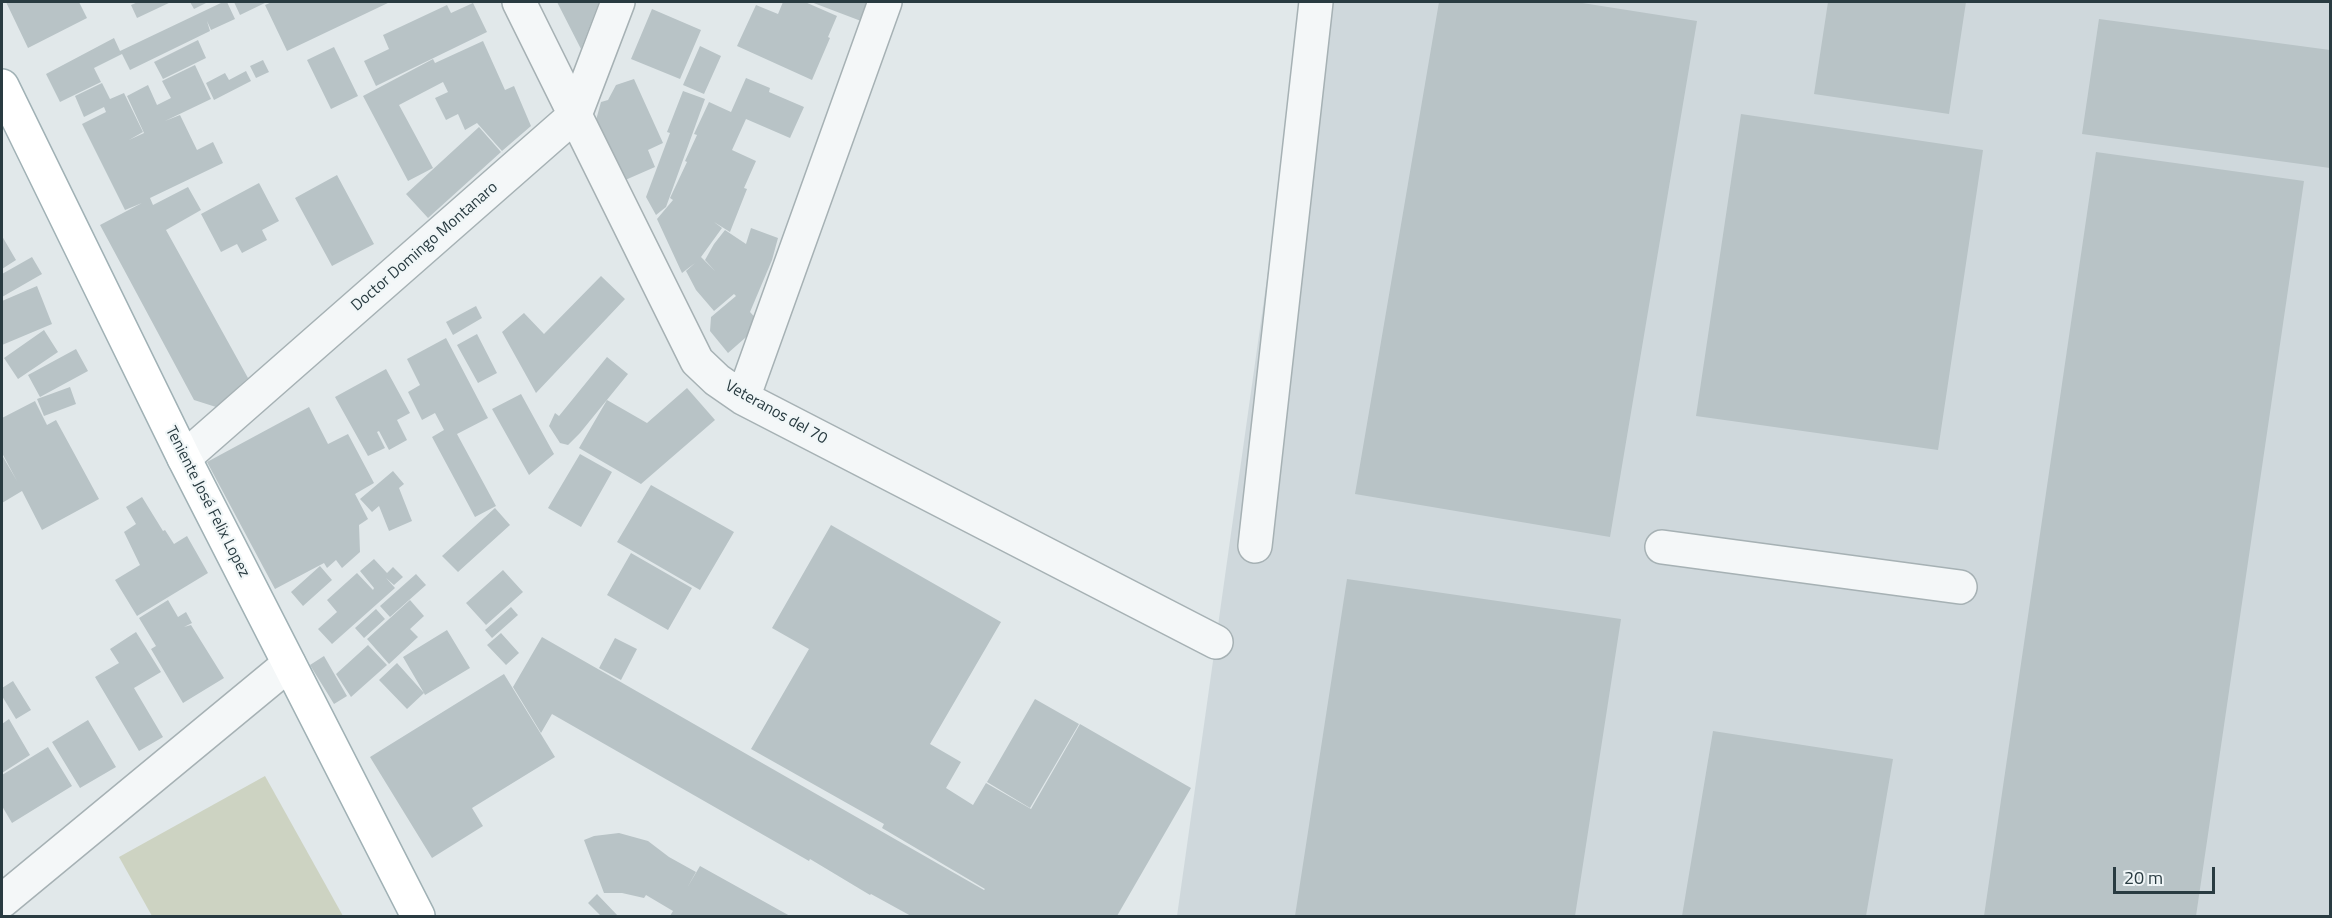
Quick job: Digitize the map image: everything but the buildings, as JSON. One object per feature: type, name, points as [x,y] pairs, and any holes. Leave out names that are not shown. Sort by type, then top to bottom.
[{"type":"main road","name":"Teniente José Felix Lopez","points":[[2,86],[184,459],[418,916]]},
{"type":"street","name":"Veteranos del 70","points":[[519,2],[697,361],[717,380],[743,398],[1216,642]]},
{"type":"street","name":"Doctor Domingo Montanaro","points":[[184,459],[575,115],[618,2]]},
{"type":"street","points":[[743,398],[885,2]]},
{"type":"street","points":[[1255,546],[1316,2]]},
{"type":"street","points":[[1662,547],[1960,587]]},
{"type":"street","points":[[2,901],[290,664]]},
{"type":"shaded area","points":[[1306,2],[2330,2],[2330,916],[1177,916]]},
{"type":"green space","points":[[265,776],[343,916],[152,916],[119,857]]}]
